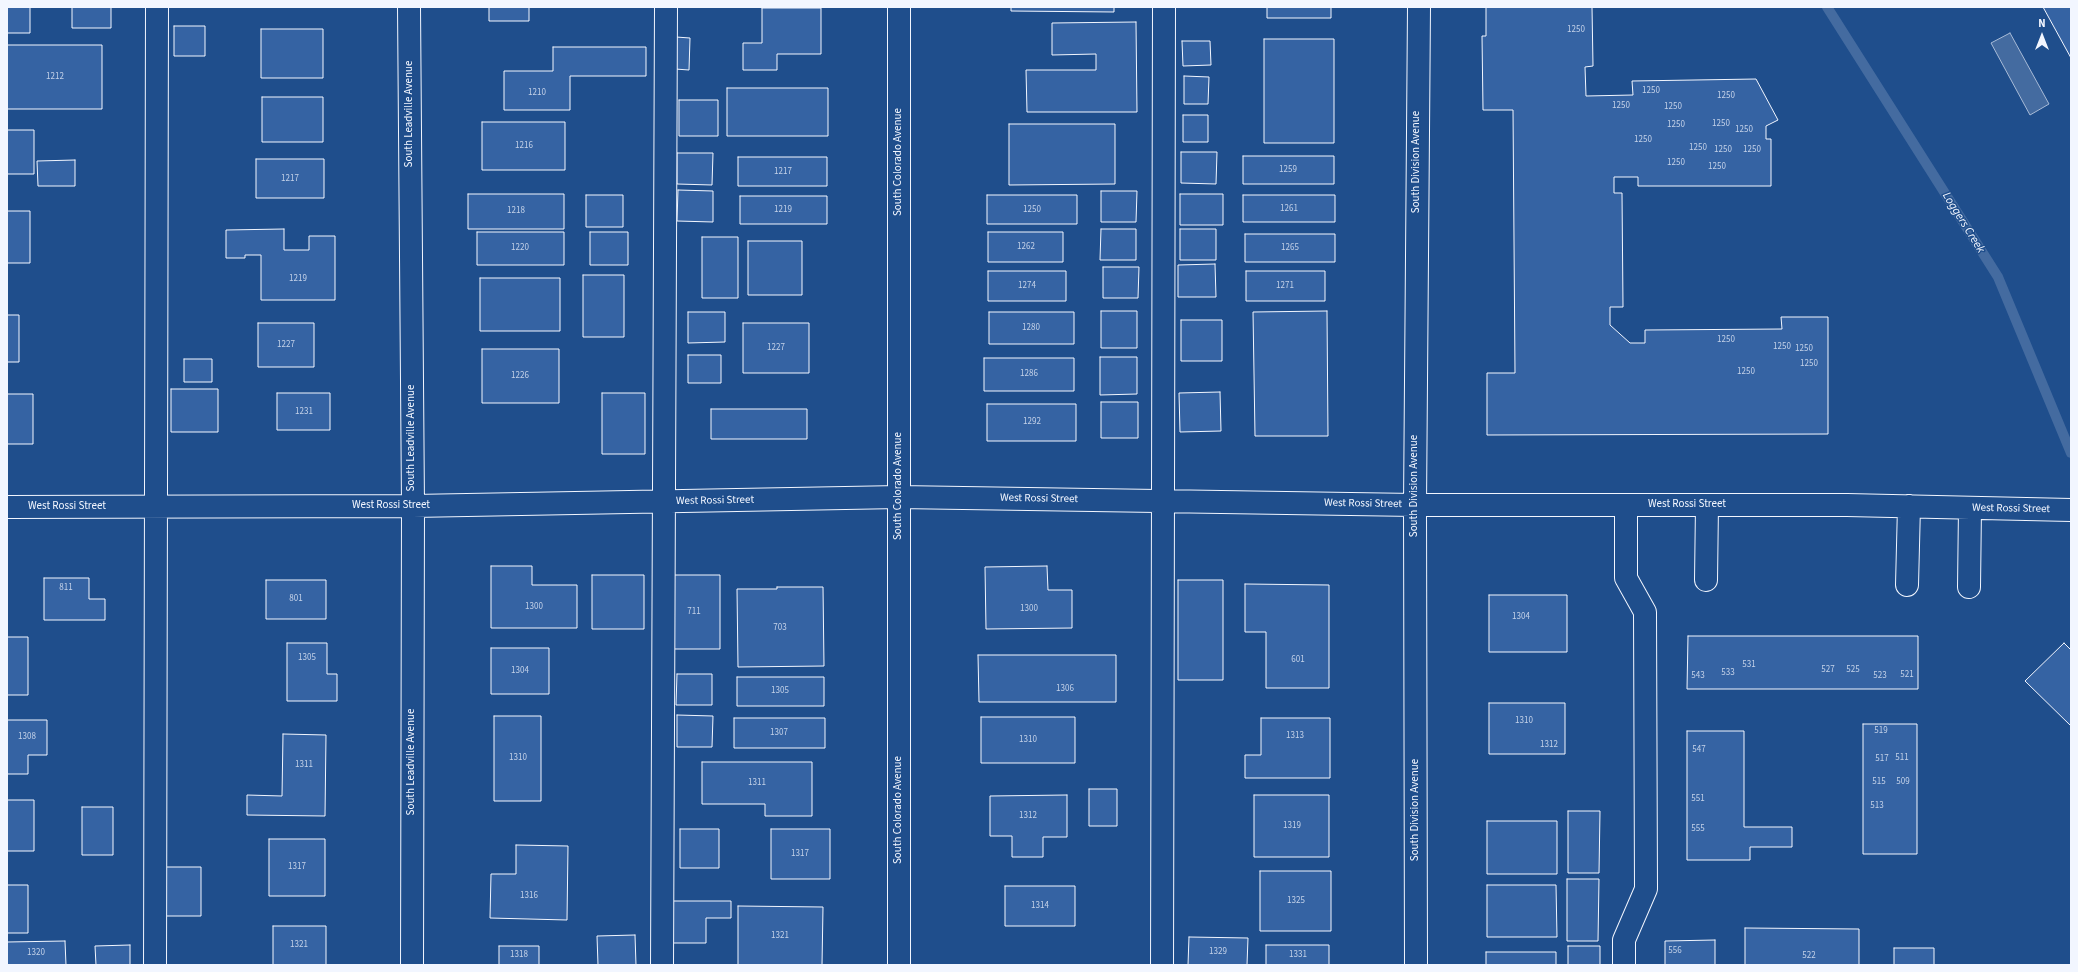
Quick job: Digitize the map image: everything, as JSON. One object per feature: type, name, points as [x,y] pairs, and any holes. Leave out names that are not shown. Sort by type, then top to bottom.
[{"type":"street","points":[[155,965],[158,7]]},
{"type":"street","name":"South Leadville Avenue","points":[[409,7],[413,506],[412,965]]},
{"type":"street","points":[[662,965],[666,7]]},
{"type":"street","name":"South Colorado Avenue","points":[[899,7],[899,965]]},
{"type":"street","points":[[1162,965],[1164,7]]},
{"type":"street","name":"South Division Avenue","points":[[1416,965],[1415,506],[1418,7]]},
{"type":"street","name":"West Rossi Street","points":[[7,507],[413,506],[899,497],[1163,500],[1415,506],[1909,506],[2071,510]]},
{"type":"street","points":[[1624,965],[1624,940],[1646,889],[1645,612],[1626,578],[1626,505]]},
{"type":"street","points":[[1706,580],[1707,505]]},
{"type":"street","points":[[1907,585],[1909,506]]},
{"type":"street","points":[[1969,587],[1970,508]]},
{"type":"water","points":[[2010,33],[2049,104],[2030,115],[1991,43]]},
{"type":"building","points":[[7,7],[30,7],[30,33],[7,33]]},
{"type":"building","points":[[72,7],[111,7],[111,28],[72,28]]},
{"type":"building","points":[[489,7],[529,7],[529,21],[489,21]]},
{"type":"building","points":[[1011,7],[1114,7],[1114,12],[1011,11]]},
{"type":"building","points":[[1267,7],[1331,7],[1331,18],[1267,18]]},
{"type":"building","points":[[1486,7],[1592,7],[1593,66],[1585,67],[1586,96],[1633,95],[1632,81],[1756,79],[1778,120],[1766,126],[1766,139],[1771,139],[1771,186],[1638,186],[1638,177],[1614,177],[1614,193],[1622,193],[1623,307],[1610,307],[1610,325],[1630,343],[1645,343],[1645,330],[1782,329],[1781,317],[1828,317],[1828,434],[1487,435],[1487,373],[1515,373],[1513,110],[1483,110],[1482,36],[1486,36]]},
{"type":"building","points":[[2043,7],[2071,7],[2071,58]]},
{"type":"building","points":[[762,8],[821,8],[821,54],[777,54],[777,70],[743,70],[743,43],[762,43]]},
{"type":"building","points":[[1136,22],[1137,112],[1027,112],[1026,70],[1096,70],[1096,54],[1052,55],[1052,23]]},
{"type":"building","points":[[174,26],[205,26],[205,56],[174,56]]},
{"type":"building","points":[[261,29],[323,29],[323,78],[261,78]]},
{"type":"building","points":[[676,37],[690,38],[689,70],[675,69]]},
{"type":"building","points":[[1264,39],[1334,39],[1334,143],[1264,143]]},
{"type":"building","points":[[1182,41],[1210,41],[1211,65],[1183,66]]},
{"type":"building","points":[[7,45],[102,45],[102,109],[7,109]]},
{"type":"building","points":[[553,47],[646,47],[646,76],[570,76],[570,110],[504,110],[504,71],[553,71]]},
{"type":"building","points":[[1184,76],[1209,77],[1208,104],[1184,104]]},
{"type":"building","points":[[727,88],[828,88],[828,136],[727,136]]},
{"type":"building","points":[[262,97],[323,97],[323,142],[262,142]]},
{"type":"building","points":[[679,100],[718,100],[718,136],[679,136]]},
{"type":"building","points":[[1183,115],[1208,115],[1208,142],[1183,142]]},
{"type":"building","points":[[482,122],[565,122],[565,170],[482,170]]},
{"type":"building","points":[[1009,124],[1115,124],[1115,184],[1009,185]]},
{"type":"building","points":[[7,130],[34,130],[34,174],[7,174]]},
{"type":"building","points":[[1181,152],[1217,152],[1216,184],[1181,183]]},
{"type":"building","points":[[677,153],[713,153],[712,185],[677,184]]},
{"type":"building","points":[[1243,156],[1334,156],[1334,184],[1243,184]]},
{"type":"building","points":[[738,157],[827,157],[827,186],[738,186]]},
{"type":"building","points":[[256,159],[324,159],[324,198],[256,198]]},
{"type":"building","points":[[75,160],[75,186],[38,186],[37,161]]},
{"type":"building","points":[[678,190],[713,191],[713,222],[677,221]]},
{"type":"building","points":[[1101,191],[1137,191],[1136,222],[1101,222]]},
{"type":"building","points":[[468,194],[564,194],[564,229],[468,229]]},
{"type":"building","points":[[1180,194],[1223,194],[1223,225],[1180,225]]},
{"type":"building","points":[[586,195],[623,195],[623,227],[586,227]]},
{"type":"building","points":[[987,195],[1077,195],[1077,224],[987,224]]},
{"type":"building","points":[[1243,195],[1335,195],[1335,222],[1243,222]]},
{"type":"building","points":[[740,196],[827,196],[827,224],[740,224]]},
{"type":"building","points":[[7,211],[30,211],[30,263],[7,263]]},
{"type":"building","points":[[284,229],[284,250],[309,250],[309,236],[335,236],[335,300],[261,300],[261,255],[245,255],[245,258],[226,258],[226,230]]},
{"type":"building","points":[[1101,229],[1136,229],[1136,260],[1100,260]]},
{"type":"building","points":[[1180,229],[1216,229],[1216,260],[1180,260]]},
{"type":"building","points":[[477,232],[564,232],[564,265],[477,265]]},
{"type":"building","points":[[590,232],[628,232],[628,265],[590,265]]},
{"type":"building","points":[[988,232],[1063,232],[1063,262],[988,262]]},
{"type":"building","points":[[1245,234],[1335,234],[1335,262],[1245,262]]},
{"type":"building","points":[[702,237],[738,237],[738,298],[702,298]]},
{"type":"building","points":[[748,241],[802,241],[802,295],[748,295]]},
{"type":"building","points":[[1215,264],[1216,297],[1178,297],[1178,265]]},
{"type":"building","points":[[1103,267],[1139,267],[1138,298],[1103,298]]},
{"type":"building","points":[[988,271],[1066,271],[1066,301],[988,301]]},
{"type":"building","points":[[1246,271],[1325,271],[1325,301],[1246,301]]},
{"type":"building","points":[[583,275],[624,275],[624,337],[583,337]]},
{"type":"building","points":[[480,278],[560,278],[560,331],[480,331]]},
{"type":"building","points":[[1101,311],[1137,311],[1137,348],[1101,348]]},
{"type":"building","points":[[1327,311],[1328,436],[1255,436],[1253,312]]},
{"type":"building","points":[[688,312],[725,312],[725,342],[688,343]]},
{"type":"building","points":[[989,312],[1074,312],[1074,344],[989,344]]},
{"type":"building","points":[[7,315],[19,315],[19,362],[7,362]]},
{"type":"building","points":[[1181,320],[1222,320],[1222,361],[1181,361]]},
{"type":"building","points":[[258,323],[314,323],[314,367],[258,367]]},
{"type":"building","points":[[743,323],[809,323],[809,373],[743,373]]},
{"type":"building","points":[[482,349],[559,349],[559,403],[482,403]]},
{"type":"building","points":[[688,355],[721,355],[721,383],[688,383]]},
{"type":"building","points":[[1100,357],[1137,357],[1137,394],[1100,395]]},
{"type":"building","points":[[984,358],[1074,358],[1074,391],[984,391]]},
{"type":"building","points":[[184,359],[212,359],[212,382],[184,382]]},
{"type":"building","points":[[171,389],[218,389],[218,432],[171,432]]},
{"type":"building","points":[[1220,392],[1221,431],[1180,432],[1179,393]]},
{"type":"building","points":[[277,393],[330,393],[330,430],[277,430]]},
{"type":"building","points":[[602,393],[645,393],[645,454],[602,454]]},
{"type":"building","points":[[7,394],[33,394],[33,444],[7,444]]},
{"type":"building","points":[[1101,402],[1138,402],[1138,438],[1101,438]]},
{"type":"building","points":[[987,404],[1076,404],[1076,441],[987,441]]},
{"type":"building","points":[[711,409],[807,409],[807,439],[711,439]]},
{"type":"building","points":[[491,566],[532,566],[532,585],[577,585],[577,628],[491,628]]},
{"type":"building","points":[[1047,566],[1048,590],[1072,590],[1072,628],[986,629],[985,567]]},
{"type":"building","points":[[592,575],[644,575],[644,629],[592,629]]},
{"type":"building","points":[[669,575],[720,575],[720,649],[669,649]]},
{"type":"building","points":[[44,578],[89,578],[89,599],[105,599],[105,620],[44,620]]},
{"type":"building","points":[[266,580],[326,580],[326,619],[266,619]]},
{"type":"building","points":[[1178,580],[1223,580],[1223,680],[1178,680]]},
{"type":"building","points":[[1245,584],[1329,585],[1329,688],[1266,688],[1266,632],[1245,632]]},
{"type":"building","points":[[777,587],[823,587],[824,666],[738,667],[737,589],[777,589]]},
{"type":"building","points":[[1489,595],[1567,595],[1567,652],[1489,652]]},
{"type":"building","points":[[1688,636],[1918,636],[1918,689],[1687,689]]},
{"type":"building","points":[[7,637],[28,637],[28,695],[7,695]]},
{"type":"building","points":[[287,643],[327,643],[327,674],[337,674],[337,701],[287,701]]},
{"type":"building","points":[[2064,643],[2071,650],[2071,726],[2025,681]]},
{"type":"building","points":[[491,648],[549,648],[549,694],[491,694]]},
{"type":"building","points":[[978,655],[1116,655],[1116,702],[979,702]]},
{"type":"building","points":[[677,674],[712,674],[712,705],[676,705]]},
{"type":"building","points":[[737,677],[824,677],[824,706],[737,706]]},
{"type":"building","points":[[1489,703],[1565,703],[1565,754],[1489,754]]},
{"type":"building","points":[[677,715],[713,716],[712,747],[677,747]]},
{"type":"building","points":[[494,716],[541,716],[541,801],[494,801]]},
{"type":"building","points":[[981,717],[1075,717],[1075,763],[981,763]]},
{"type":"building","points":[[734,718],[825,718],[825,748],[734,748]]},
{"type":"building","points":[[1261,718],[1330,718],[1330,778],[1245,778],[1245,755],[1261,755]]},
{"type":"building","points":[[7,720],[47,720],[47,755],[28,755],[28,774],[7,774]]},
{"type":"building","points":[[1863,724],[1917,724],[1917,854],[1863,854]]},
{"type":"building","points":[[1687,731],[1744,731],[1744,827],[1792,827],[1792,847],[1750,847],[1750,860],[1687,860]]},
{"type":"building","points":[[283,734],[326,735],[325,816],[247,815],[247,795],[282,796]]},
{"type":"building","points":[[702,762],[812,762],[812,816],[765,816],[765,804],[702,804]]},
{"type":"building","points":[[1089,789],[1117,789],[1117,826],[1089,826]]},
{"type":"building","points":[[1067,795],[1067,837],[1043,837],[1043,857],[1012,857],[1012,836],[990,836],[990,796]]},
{"type":"building","points":[[1254,795],[1329,795],[1329,857],[1254,857]]},
{"type":"building","points":[[7,800],[34,800],[34,851],[7,851]]},
{"type":"building","points":[[82,807],[113,807],[113,855],[82,855]]},
{"type":"building","points":[[1568,811],[1600,811],[1599,873],[1568,873]]},
{"type":"building","points":[[1487,821],[1557,821],[1557,874],[1487,874]]},
{"type":"building","points":[[680,829],[719,829],[719,868],[680,868]]},
{"type":"building","points":[[771,829],[830,829],[830,879],[771,879]]},
{"type":"building","points":[[269,839],[325,839],[325,896],[269,896]]},
{"type":"building","points":[[516,845],[568,846],[567,920],[490,918],[491,874],[516,874]]},
{"type":"building","points":[[164,867],[201,867],[201,916],[164,916]]},
{"type":"building","points":[[1260,871],[1331,871],[1331,931],[1260,931]]},
{"type":"building","points":[[1567,879],[1599,879],[1598,941],[1567,941]]},
{"type":"building","points":[[7,885],[28,885],[28,933],[7,933]]},
{"type":"building","points":[[1487,885],[1556,885],[1557,937],[1487,937]]},
{"type":"building","points":[[1005,886],[1075,886],[1075,926],[1005,926]]},
{"type":"building","points":[[665,901],[731,901],[731,918],[706,918],[706,943],[665,943]]},
{"type":"building","points":[[738,906],[823,907],[822,965],[738,965]]},
{"type":"building","points":[[273,926],[326,926],[326,965],[273,965]]},
{"type":"building","points":[[1745,928],[1859,929],[1859,965],[1745,965]]},
{"type":"building","points":[[635,935],[636,965],[598,965],[597,936]]},
{"type":"building","points":[[1189,937],[1248,938],[1247,965],[1188,965]]},
{"type":"building","points":[[1715,940],[1715,965],[1665,965],[1665,941]]},
{"type":"building","points":[[65,941],[66,965],[7,965],[7,942]]},
{"type":"building","points":[[130,945],[130,965],[96,965],[95,946]]},
{"type":"building","points":[[1266,945],[1329,945],[1329,965],[1266,965]]},
{"type":"building","points":[[499,946],[539,946],[539,965],[499,965]]},
{"type":"building","points":[[1568,946],[1600,946],[1600,965],[1568,965]]},
{"type":"building","points":[[1894,948],[1934,948],[1934,965],[1894,965]]},
{"type":"building","points":[[1486,952],[1556,952],[1556,965],[1486,965]]},
{"type":"waterway","name":"Loggers Creek","points":[[1827,7],[1998,277],[2071,453]]}]
